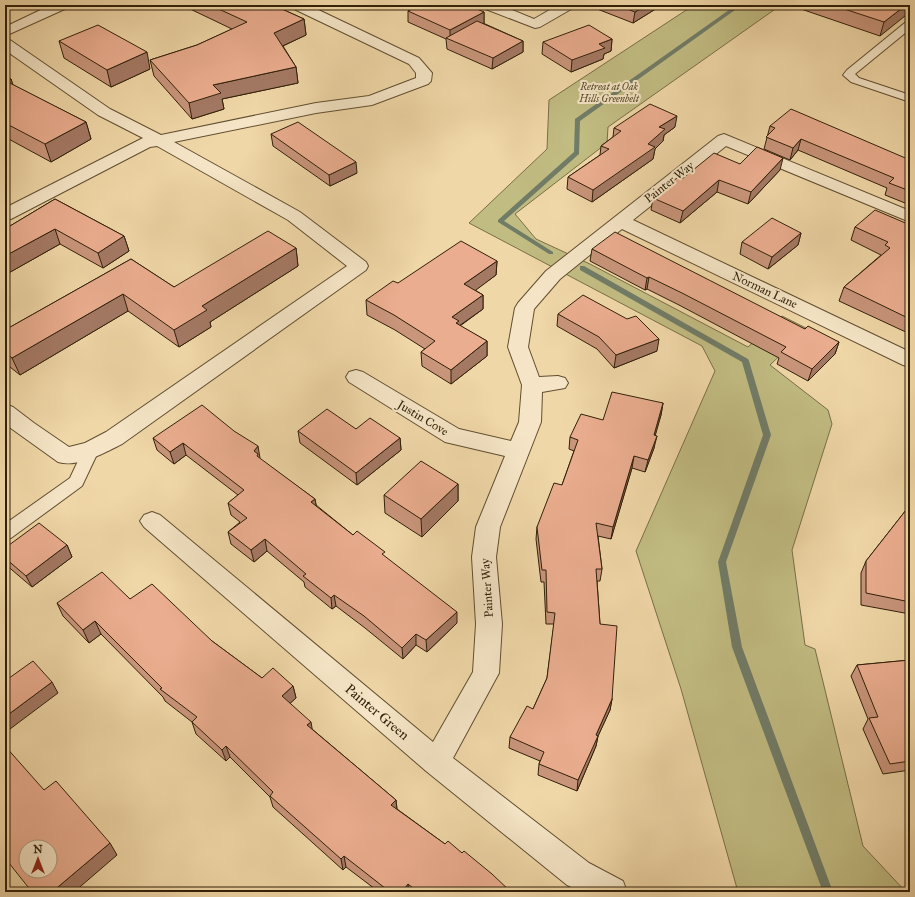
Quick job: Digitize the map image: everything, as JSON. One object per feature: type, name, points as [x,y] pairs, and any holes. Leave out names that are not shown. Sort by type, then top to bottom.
[{"type":"street","points":[[5,412],[26,429],[66,456],[91,450],[114,438],[358,266],[294,216],[159,140],[104,112],[5,34],[62,5]]},
{"type":"street","points":[[5,215],[144,144],[316,108],[372,100],[424,81],[424,73],[414,61],[297,5]]},
{"type":"street","points":[[488,5],[535,24],[568,5]]},
{"type":"street","name":"Painter Way","points":[[436,762],[486,673],[489,624],[484,558],[488,527],[530,422],[532,385],[518,347],[525,308],[553,275],[620,220],[724,139],[910,217]]},
{"type":"street","name":"Norman Lane","points":[[620,220],[910,360]]},
{"type":"street","name":"Justin Cove","points":[[356,377],[453,436],[519,451]]},
{"type":"street","points":[[532,385],[558,383]]},
{"type":"street","name":"Painter Green","points":[[152,521],[436,762],[578,874],[612,892]]},
{"type":"lane","points":[[910,24],[851,72],[849,76],[855,80],[910,99]]},
{"type":"lane","points":[[5,534],[76,482],[91,450]]},
{"type":"green space","name":"Retreat at Oak Hills Greenbelt","points":[[694,5],[781,5],[608,127],[607,143],[515,214],[536,239],[590,264],[748,347],[782,316],[808,329],[770,365],[828,410],[832,424],[792,550],[805,645],[815,649],[863,846],[906,892],[738,892],[681,689],[636,551],[715,371],[702,346],[469,223],[547,149],[549,100]]},
{"type":"building","points":[[210,5],[273,5],[304,19],[274,33],[296,67],[213,85],[221,93],[189,103],[150,60],[197,45],[247,22]]},
{"type":"building","points":[[420,5],[468,5],[484,12],[450,30],[408,11]]},
{"type":"building","points":[[617,5],[646,5],[635,12]]},
{"type":"building","points":[[832,5],[906,5],[884,22]]},
{"type":"building","points":[[477,21],[523,41],[493,58],[446,38]]},
{"type":"building","points":[[98,25],[147,52],[107,70],[59,41]]},
{"type":"building","points":[[589,25],[612,39],[599,44],[605,48],[572,60],[543,42]]},
{"type":"building","points":[[5,76],[11,79],[6,81],[86,122],[45,144],[5,123]]},
{"type":"building","points":[[650,104],[677,116],[659,127],[665,129],[648,144],[655,147],[593,190],[568,177],[609,149],[601,146],[621,131],[614,128]]},
{"type":"building","points":[[791,109],[910,160],[910,191],[889,183],[894,178],[801,139],[793,148],[766,137],[775,128],[770,126]]},
{"type":"building","points":[[298,122],[356,162],[329,175],[271,134]]},
{"type":"building","points":[[757,147],[783,158],[751,192],[719,180],[683,211],[653,198],[678,177],[682,179],[714,153],[740,164]]},
{"type":"building","points":[[55,199],[124,236],[98,253],[55,229],[5,256],[5,229]]},
{"type":"building","points":[[875,210],[910,225],[910,319],[844,287],[890,248],[885,245],[888,242],[855,227]]},
{"type":"building","points":[[772,218],[801,233],[772,257],[742,242]]},
{"type":"building","points":[[268,231],[296,248],[202,306],[207,310],[174,330],[123,294],[12,358],[5,352],[5,330],[131,259],[174,287]]},
{"type":"building","points":[[615,232],[805,329],[808,326],[839,342],[812,369],[781,352],[786,347],[682,293],[649,277],[647,278],[592,249]]},
{"type":"building","points":[[461,241],[497,261],[464,284],[483,295],[452,317],[459,321],[456,323],[487,341],[451,370],[421,352],[435,341],[394,315],[366,300],[393,281],[398,283]]},
{"type":"building","points":[[583,295],[627,319],[636,316],[659,339],[616,355],[599,337],[558,314]]},
{"type":"building","points":[[612,392],[663,403],[654,435],[657,436],[648,460],[634,456],[613,527],[596,523],[602,569],[596,569],[600,624],[617,626],[612,699],[596,735],[598,736],[578,780],[539,764],[544,752],[510,737],[527,706],[533,709],[547,678],[555,613],[547,612],[546,570],[542,570],[537,527],[554,483],[562,485],[578,440],[570,437],[581,414],[603,420]]},
{"type":"building","points":[[202,405],[234,431],[258,446],[254,451],[258,454],[257,456],[315,499],[311,502],[353,535],[357,531],[385,552],[382,554],[457,612],[426,640],[416,634],[402,648],[364,616],[334,595],[331,598],[303,576],[306,574],[265,539],[251,550],[228,532],[247,518],[228,503],[244,490],[183,443],[170,452],[153,438]]},
{"type":"building","points":[[327,409],[356,429],[370,418],[400,438],[356,473],[298,431]]},
{"type":"building","points":[[421,461],[458,484],[421,519],[384,495]]},
{"type":"building","points":[[910,505],[910,602],[866,593],[866,561]]},
{"type":"building","points":[[39,523],[67,545],[26,576],[5,558],[5,548]]},
{"type":"building","points":[[102,572],[130,599],[152,584],[212,641],[262,678],[273,668],[293,686],[282,696],[311,722],[307,725],[396,800],[391,805],[445,844],[448,841],[462,853],[464,851],[511,892],[418,892],[408,884],[402,892],[390,892],[344,856],[341,859],[270,796],[273,792],[226,746],[222,750],[192,722],[197,717],[160,689],[162,688],[95,621],[83,630],[57,603]]},
{"type":"building","points":[[910,660],[910,761],[890,764],[869,718],[878,717],[857,665]]},
{"type":"building","points":[[33,661],[52,682],[5,717],[5,681]]},
{"type":"building","points":[[5,746],[44,790],[56,781],[110,843],[52,892],[32,892],[22,879],[58,879],[58,839],[18,839],[18,874],[5,858]]},
{"type":"waterway","points":[[551,253],[500,221],[577,153],[577,120],[739,5]]},
{"type":"waterway","points":[[582,268],[745,361],[767,435],[722,562],[737,647],[828,892]]}]
